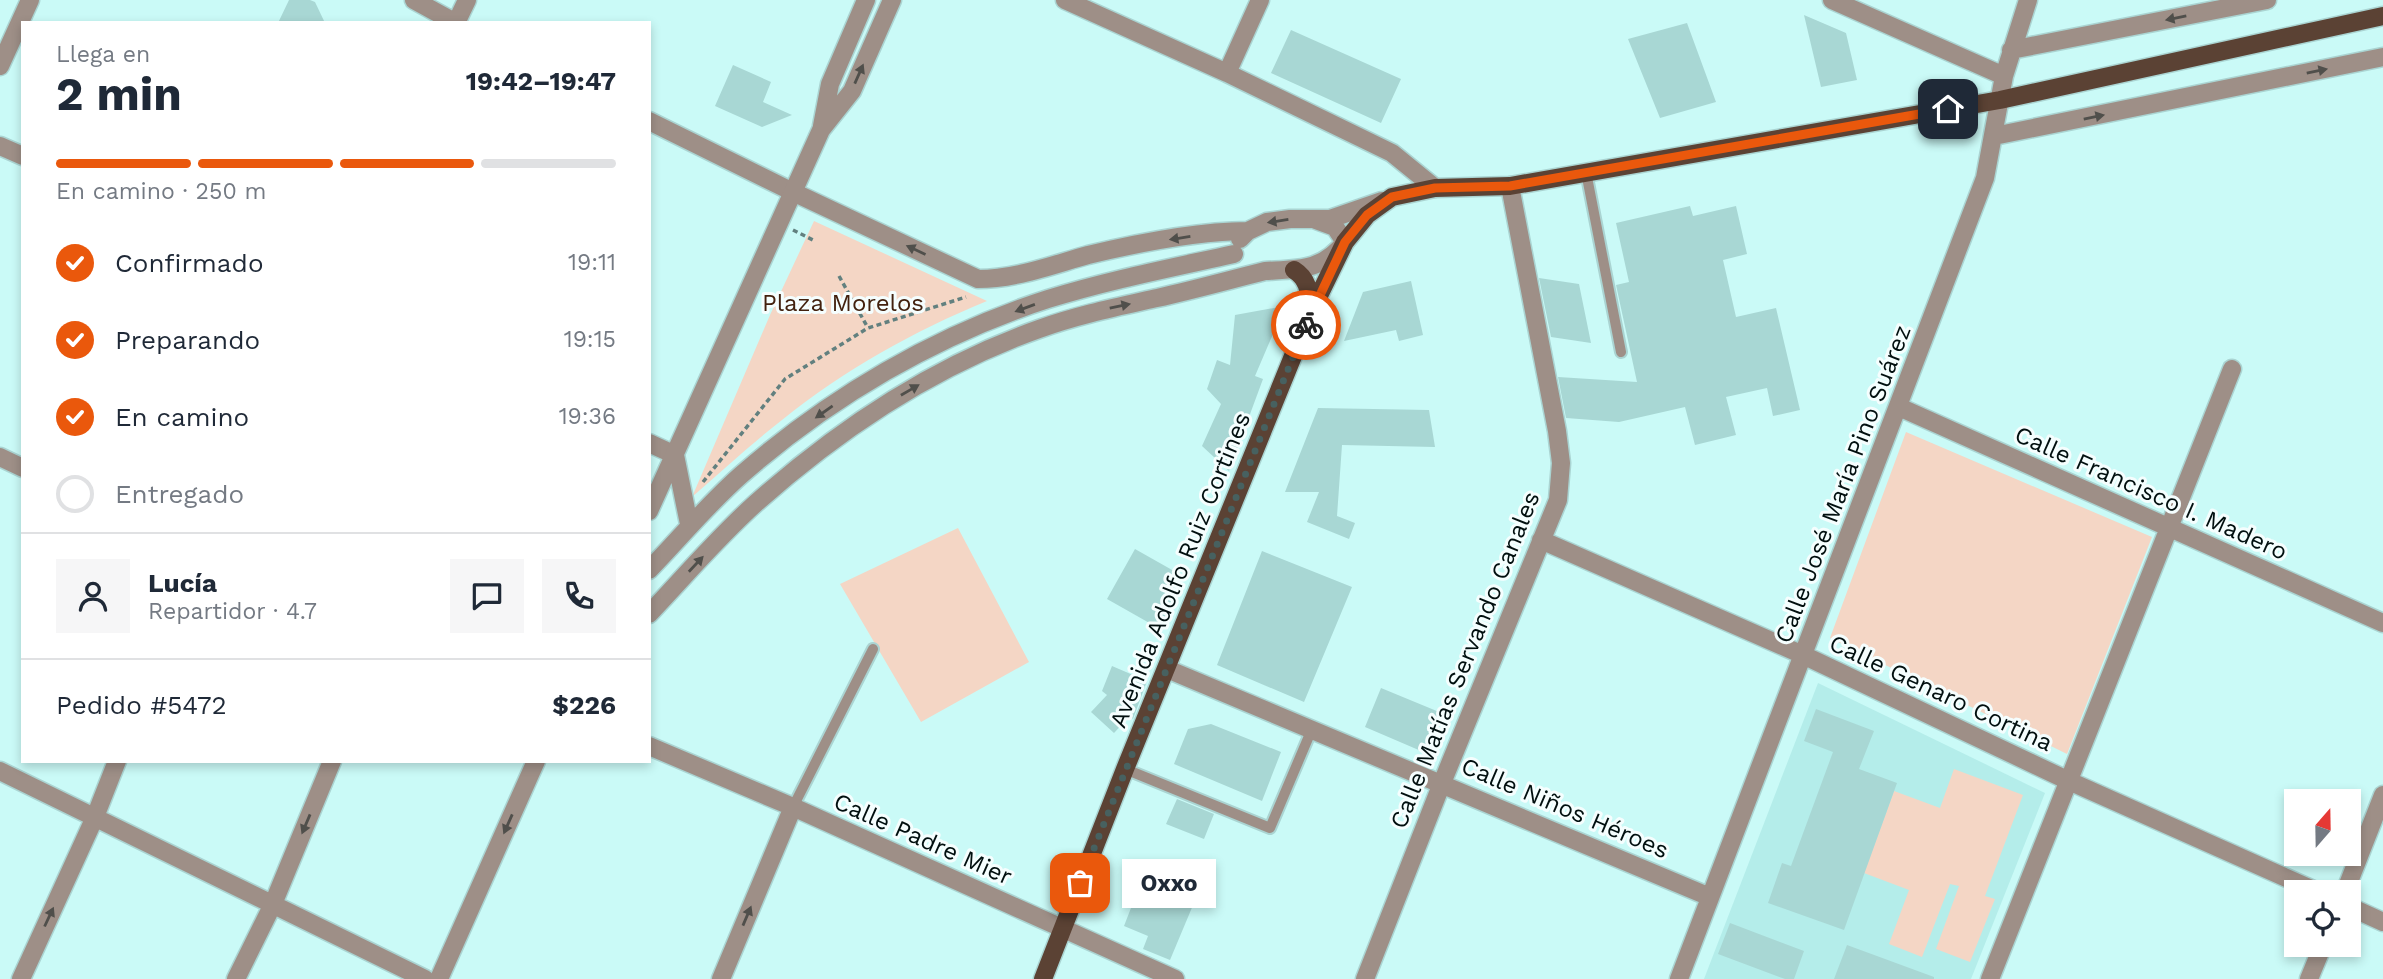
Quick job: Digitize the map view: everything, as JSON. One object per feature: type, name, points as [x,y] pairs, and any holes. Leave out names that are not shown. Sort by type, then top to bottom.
[{"type":"main road","points":[[1392,197],[1435,188],[1510,186],[2000,100],[2383,16]]},
{"type":"main road","name":"Avenida Adolfo Ruiz Cortines","points":[[1043,979],[1125,769],[1311,312],[1345,242],[1367,215],[1392,197]]},
{"type":"main road","points":[[1294,270],[1306,280],[1311,312]]},
{"type":"street","points":[[0,66],[30,0]]},
{"type":"street","points":[[414,0],[452,21]]},
{"type":"street","points":[[457,21],[467,0]]},
{"type":"street","points":[[651,507],[821,130],[830,84],[866,0]]},
{"type":"street","points":[[821,130],[852,91],[892,0]]},
{"type":"street","points":[[1065,0],[1227,73],[1392,153],[1435,188]]},
{"type":"street","points":[[1227,73],[1260,0]]},
{"type":"street","points":[[1832,0],[2004,76]]},
{"type":"street","name":"Calle José María Pino Suárez","points":[[1679,979],[1985,178],[2004,76],[2028,0]]},
{"type":"street","points":[[2011,50],[2267,0]]},
{"type":"street","points":[[1994,136],[2383,57]]},
{"type":"street","points":[[651,122],[978,279],[1001,279],[1091,254],[1140,244],[1227,231],[1248,231],[1275,220],[1329,219],[1392,197]]},
{"type":"street","points":[[0,146],[21,155]]},
{"type":"street","name":"Calle Matías Servando Canales","points":[[1365,979],[1558,500],[1561,463],[1557,431],[1510,186]]},
{"type":"street","points":[[651,612],[756,503],[827,445],[939,373],[1038,329],[1091,312],[1265,271],[1294,270],[1325,261],[1345,242],[1335,227],[1316,220]]},
{"type":"street","points":[[1234,254],[1237,243],[1248,231]]},
{"type":"street","points":[[1234,254],[1243,264],[1265,271]]},
{"type":"street","points":[[651,568],[689,524],[742,474],[791,435],[866,382],[985,322],[1046,300],[1117,279],[1234,254]]},
{"type":"street","points":[[1990,979],[2232,369]]},
{"type":"street","points":[[866,382],[884,407]]},
{"type":"street","name":"Calle Francisco I. Madero","points":[[1899,407],[2383,623]]},
{"type":"street","points":[[651,444],[675,455]]},
{"type":"street","points":[[675,455],[689,524]]},
{"type":"street","points":[[0,457],[21,467]]},
{"type":"street","name":"Calle Genaro Cortina","points":[[1541,540],[1803,655],[2069,781],[2291,880]]},
{"type":"street","name":"Calle Niños Héroes","points":[[1167,669],[1710,897]]},
{"type":"street","name":"Calle Padre Mier","points":[[651,747],[793,807],[1175,979]]},
{"type":"street","points":[[20,979],[95,817],[116,763]]},
{"type":"street","points":[[236,979],[273,904],[331,763]]},
{"type":"street","points":[[439,979],[535,763]]},
{"type":"street","points":[[0,771],[425,979]]},
{"type":"street","points":[[2350,880],[2383,795]]},
{"type":"street","points":[[721,979],[793,807]]},
{"type":"street","points":[[2361,912],[2383,922]]},
{"type":"street","points":[[2309,979],[2318,957]]},
{"type":"lane","points":[[1586,172],[1621,352]]},
{"type":"lane","points":[[793,807],[873,649]]},
{"type":"lane","points":[[1125,769],[1270,828],[1312,729]]},
{"type":"path","points":[[839,276],[868,328]]},
{"type":"path","points":[[703,482],[785,379],[868,328],[966,297]]},
{"type":"shaded area","points":[[1818,683],[2045,793],[1971,979],[1704,979]]},
{"type":"green space","name":"Plaza Morelos","points":[[814,221],[987,301],[933,325],[855,368],[770,429],[692,497],[770,315]]},
{"type":"green space","points":[[1906,432],[2152,537],[2067,754],[1830,638]]},
{"type":"green space","points":[[958,528],[1029,662],[921,722],[840,584]]},
{"type":"green space","points":[[1954,769],[2023,795],[1985,896],[1995,899],[1970,962],[1936,949],[1959,886],[1950,884],[1922,957],[1889,944],[1909,890],[1864,873],[1894,791],[1940,808]]},
{"type":"building","points":[[289,0],[310,0],[315,2],[324,21],[279,21]]},
{"type":"building","points":[[1804,15],[1846,33],[1857,80],[1821,87]]},
{"type":"building","points":[[1687,23],[1716,102],[1660,118],[1628,39]]},
{"type":"building","points":[[1291,30],[1401,79],[1381,123],[1271,73]]},
{"type":"building","points":[[733,65],[771,82],[763,102],[792,115],[762,127],[715,106]]},
{"type":"building","points":[[1690,206],[1693,216],[1736,206],[1747,254],[1723,260],[1736,317],[1776,308],[1800,410],[1773,416],[1767,388],[1726,397],[1736,435],[1695,445],[1685,407],[1619,422],[1566,418],[1558,377],[1637,382],[1616,285],[1629,282],[1616,223]]},
{"type":"building","points":[[1539,278],[1579,284],[1591,343],[1551,337]]},
{"type":"building","points":[[1411,281],[1423,335],[1399,341],[1396,330],[1344,341],[1363,292]]},
{"type":"building","points":[[1285,306],[1255,376],[1263,379],[1229,471],[1202,446],[1221,404],[1207,389],[1217,360],[1230,365],[1235,315]]},
{"type":"building","points":[[1318,408],[1429,410],[1435,447],[1342,445],[1337,516],[1355,523],[1349,539],[1307,522],[1319,492],[1285,492]]},
{"type":"building","points":[[1135,549],[1181,575],[1169,596],[1176,599],[1160,629],[1107,599]]},
{"type":"building","points":[[1262,551],[1352,587],[1304,702],[1217,665]]},
{"type":"building","points":[[1112,666],[1147,681],[1133,719],[1130,716],[1114,733],[1091,712],[1107,695],[1102,691]]},
{"type":"building","points":[[1381,688],[1444,714],[1428,754],[1365,727]]},
{"type":"building","points":[[1816,709],[1874,731],[1859,769],[1897,783],[1844,930],[1768,903],[1782,863],[1791,866],[1833,752],[1804,741]]},
{"type":"building","points":[[1211,724],[1281,752],[1262,801],[1174,764],[1188,729]]},
{"type":"building","points":[[1177,799],[1214,814],[1204,839],[1166,824]]},
{"type":"building","points":[[1143,877],[1196,898],[1170,960],[1143,949],[1148,936],[1124,926]]},
{"type":"building","points":[[1730,923],[1804,951],[1794,979],[1785,979],[1718,954]]},
{"type":"building","points":[[1847,945],[1934,977],[1934,979],[1834,979]]},
{"type":"way so far","points":[[1080,883],[1306,325]]},
{"type":"place","name":"Oxxo","points":[[1080,883]]},
{"type":"route","points":[[1306,325],[1345,242],[1367,215],[1392,197],[1435,188],[1510,186],[1948,109]]}]
